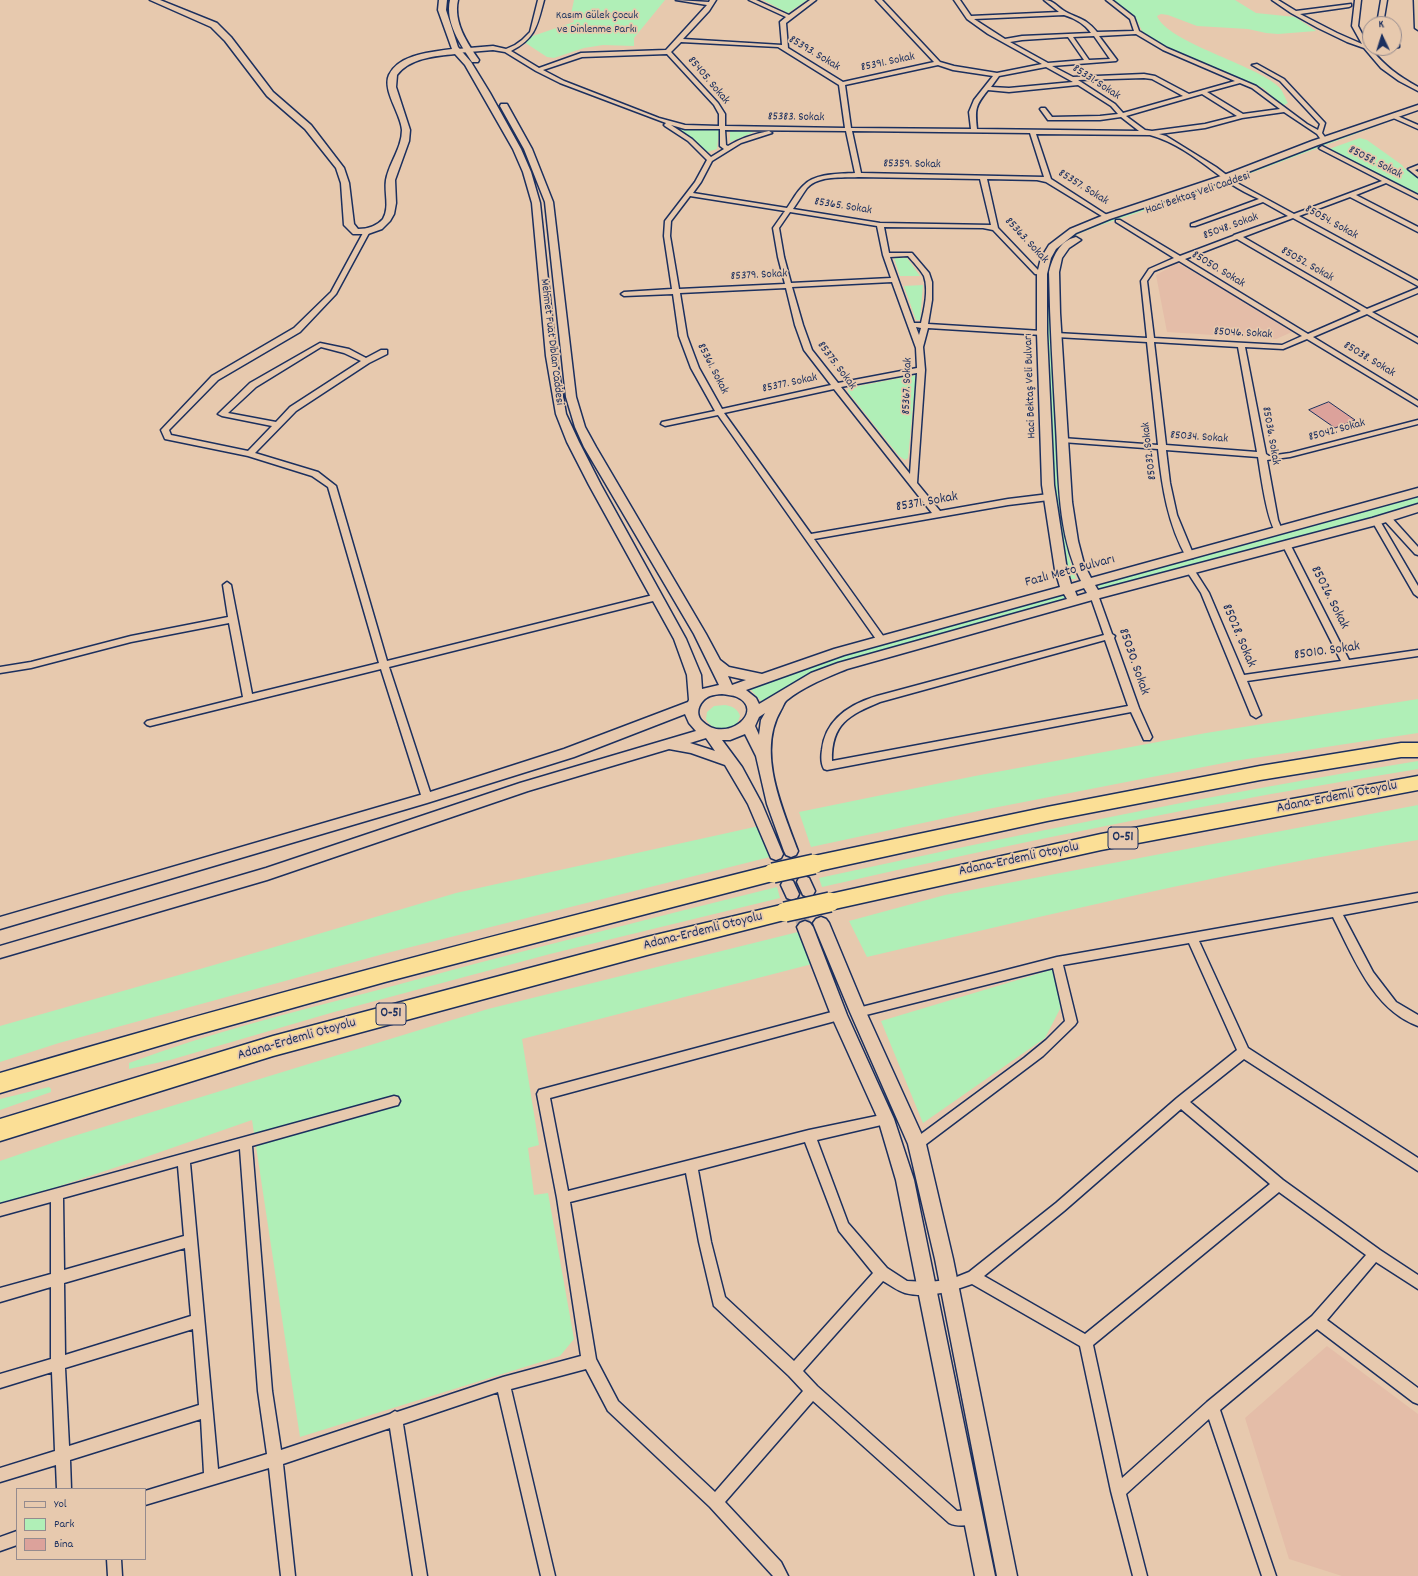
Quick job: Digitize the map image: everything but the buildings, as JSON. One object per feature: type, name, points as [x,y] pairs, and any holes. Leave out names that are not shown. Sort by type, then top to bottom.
[{"type":"highway","points":[[1410,750],[1404,742],[1418,740]]},
{"type":"highway","name":"Adana-Erdemli Otoyolu","points":[[0,1130],[273,1046],[647,946],[783,884],[814,864],[1054,812],[1260,773],[1410,750]]},
{"type":"highway","name":"Adana-Erdemli Otoyolu","points":[[0,1083],[121,1046],[416,963],[783,884],[830,902],[1101,842],[1418,783]]},
{"type":"main road","points":[[154,0],[214,25],[228,39],[270,94],[308,127],[340,168],[345,183],[348,225],[356,232],[366,232],[384,224],[391,209],[390,178],[406,132],[405,121],[392,87],[392,77],[397,69],[405,64],[433,55],[457,51]]},
{"type":"main road","name":"Mehmet Fuat Diblan Caddesi","points":[[443,0],[442,10],[444,19],[454,47],[468,64],[486,93],[517,149],[527,172],[536,203],[551,356],[561,414],[573,442],[595,485],[680,639],[694,675],[694,703]]},
{"type":"main road","name":"Mehmet Fuat Diblan Caddesi","points":[[454,0],[452,5],[453,16],[464,44],[492,85],[528,149],[549,202],[570,397],[580,427],[610,482],[700,634],[730,690]]},
{"type":"main road","name":"Haci Bektaş Veli Caddesi","points":[[1397,118],[1418,107]]},
{"type":"main road","name":"Haci Bektaş Veli Caddesi","points":[[1056,335],[1054,272],[1057,258],[1066,246],[1081,236],[1230,180],[1322,141],[1418,113]]},
{"type":"main road","name":"Haci Bektaş Veli Caddesi","points":[[1107,217],[1230,180]]},
{"type":"main road","name":"Haci Bektaş Veli Bulvarı","points":[[1067,588],[1060,561],[1049,497],[1042,333],[1042,274],[1046,258],[1052,247],[1073,231],[1107,217]]},
{"type":"main road","name":"Haci Bektaş Veli Bulvarı","points":[[1056,335],[1066,502],[1072,541],[1078,564],[1094,595]]},
{"type":"main road","name":"Fazlı Meto Bulvarı","points":[[730,690],[839,652],[1418,492]]},
{"type":"main road","name":"Fazlı Meto Bulvarı","points":[[755,713],[816,676],[843,666],[1094,595],[1382,519],[1418,508]]},
{"type":"main road","points":[[1067,588],[1074,601]]},
{"type":"main road","points":[[714,662],[725,671],[763,679]]},
{"type":"main road","points":[[0,923],[427,798],[569,753],[694,703],[703,694],[712,690],[730,690],[742,693],[749,698],[754,705],[755,713],[753,720],[748,726],[740,731],[730,734],[709,732],[700,728],[694,721],[692,714],[694,703]]},
{"type":"main road","points":[[763,756],[768,720],[782,697]]},
{"type":"main road","points":[[748,726],[763,756],[774,804],[791,851]]},
{"type":"main road","points":[[0,952],[267,874],[525,787],[709,732]]},
{"type":"main road","points":[[709,732],[730,761],[755,804],[783,884]]},
{"type":"main road","points":[[665,745],[692,748],[730,761]]},
{"type":"main road","points":[[985,1576],[928,1288],[904,1180],[886,1119],[839,1015],[813,925],[858,1012],[917,1144],[949,1286],[1007,1576]]},
{"type":"street","points":[[507,51],[528,39],[533,33],[541,0]]},
{"type":"street","points":[[538,70],[581,55],[668,52],[707,10],[712,2],[679,0]]},
{"type":"street","points":[[752,0],[790,17]]},
{"type":"street","points":[[785,48],[783,22],[813,0]]},
{"type":"street","points":[[879,0],[938,63],[953,68],[997,75],[1047,65],[1114,60],[1090,27],[1073,16],[1064,13],[1047,0]]},
{"type":"street","name":"85331. Sokak","points":[[957,0],[969,18],[990,33],[1079,83],[1114,105],[1122,115],[1143,131],[1164,137],[1230,180]]},
{"type":"street","points":[[1005,41],[1022,38],[1137,32],[1132,18],[1109,0]]},
{"type":"street","points":[[1275,0],[1342,38],[1362,45]]},
{"type":"street","points":[[1358,0],[1355,26],[1362,37]]},
{"type":"street","points":[[1381,16],[1384,0]]},
{"type":"street","points":[[1415,1],[1418,10],[1418,28]]},
{"type":"street","points":[[1296,13],[1349,5]]},
{"type":"street","points":[[969,18],[1064,13]]},
{"type":"street","name":"85058. Sokak","points":[[1137,32],[1165,50],[1240,81],[1265,95],[1305,125],[1322,141],[1387,181],[1418,197]]},
{"type":"street","points":[[1070,36],[1088,62]]},
{"type":"street","name":"85393. Sokak","points":[[679,40],[779,45],[842,84],[848,129],[858,175]]},
{"type":"street","name":"85383. Sokak","points":[[457,51],[493,48],[507,51],[538,70],[562,82],[657,119],[685,127],[790,130],[974,130],[1152,133],[1205,126],[1242,116],[1285,110]]},
{"type":"street","name":"85405. Sokak","points":[[668,52],[716,104],[722,114],[723,146],[727,148]]},
{"type":"street","points":[[1375,56],[1384,67],[1401,80],[1418,89]]},
{"type":"street","name":"85391. Sokak","points":[[842,84],[938,63]]},
{"type":"street","points":[[1255,66],[1282,80],[1323,124],[1322,141]]},
{"type":"street","points":[[974,130],[972,112],[977,100],[997,75]]},
{"type":"street","points":[[1070,79],[1144,76],[1153,77],[1188,96]]},
{"type":"street","points":[[1043,109],[1050,119],[1100,118],[1122,115],[1240,81]]},
{"type":"street","points":[[987,88],[1009,90],[1079,83]]},
{"type":"street","points":[[1203,92],[1225,104],[1242,116]]},
{"type":"street","points":[[1397,118],[1418,127]]},
{"type":"street","points":[[657,119],[690,140],[710,160]]},
{"type":"street","name":"85361. Sokak","points":[[790,130],[755,136],[727,148],[710,160],[698,182],[668,221],[667,236],[682,336],[695,368],[719,411],[810,537],[881,640]]},
{"type":"street","name":"85357. Sokak","points":[[1032,132],[1048,180],[1107,217]]},
{"type":"street","points":[[1418,167],[1411,169],[1418,175]]},
{"type":"street","name":"85359. Sokak","points":[[790,210],[806,186],[815,180],[828,177],[858,175],[1037,178],[1048,180]]},
{"type":"street","name":"85363. Sokak","points":[[984,177],[995,228],[1037,273],[1042,274]]},
{"type":"street","name":"85054. Sokak","points":[[1230,180],[1263,200],[1418,284]]},
{"type":"street","name":"85048. Sokak","points":[[1150,341],[1144,281],[1151,270],[1236,236],[1387,181]]},
{"type":"street","name":"85365. Sokak","points":[[689,194],[880,225],[982,226],[995,228]]},
{"type":"street","points":[[1351,195],[1418,230]]},
{"type":"street","points":[[1193,225],[1263,200]]},
{"type":"street","name":"85375. Sokak","points":[[790,210],[776,228],[781,257],[799,325],[808,350],[938,515]]},
{"type":"street","name":"85050. Sokak","points":[[1118,222],[1308,337]]},
{"type":"street","name":"85367. Sokak","points":[[880,225],[886,254],[920,348],[921,370],[913,484]]},
{"type":"street","points":[[366,232],[334,294],[297,330],[215,378],[165,430],[168,436],[250,454],[315,474],[332,486],[384,664],[427,798]]},
{"type":"street","name":"85052. Sokak","points":[[1236,236],[1418,341]]},
{"type":"street","points":[[886,254],[910,254],[928,277],[929,284],[925,326],[920,348]]},
{"type":"street","name":"85379. Sokak","points":[[624,294],[895,280]]},
{"type":"street","name":"85046. Sokak","points":[[1056,335],[1283,347],[1418,290]]},
{"type":"street","points":[[913,326],[1042,333]]},
{"type":"street","name":"85038. Sokak","points":[[1308,337],[1418,404]]},
{"type":"street","name":"85032. Sokak","points":[[1150,341],[1166,483],[1173,515],[1190,556]]},
{"type":"street","points":[[277,425],[222,414],[253,385],[320,345],[346,350],[366,361]]},
{"type":"street","name":"85036. Sokak","points":[[1241,345],[1274,520],[1278,530]]},
{"type":"street","points":[[250,454],[293,409],[366,361],[384,352]]},
{"type":"street","name":"85377. Sokak","points":[[665,424],[719,411],[921,370]]},
{"type":"street","name":"85042. Sokak","points":[[1262,456],[1268,458],[1290,455],[1418,422]]},
{"type":"street","name":"85034. Sokak","points":[[1062,440],[1257,454],[1262,456]]},
{"type":"street","name":"85371. Sokak","points":[[810,537],[1008,502],[1049,497]]},
{"type":"street","points":[[1382,519],[1418,552]]},
{"type":"street","points":[[1382,519],[1418,594]]},
{"type":"street","name":"85026. Sokak","points":[[1286,544],[1346,664]]},
{"type":"street","name":"85028. Sokak","points":[[1190,570],[1205,593],[1256,715]]},
{"type":"street","points":[[227,585],[248,699]]},
{"type":"street","name":"85030. Sokak","points":[[1094,595],[1110,636],[1134,708],[1146,737]]},
{"type":"street","points":[[150,723],[658,597]]},
{"type":"street","points":[[0,670],[31,665],[131,639],[233,619]]},
{"type":"street","points":[[1110,636],[877,699],[853,709],[838,721],[828,738],[826,754],[827,766],[1134,708]]},
{"type":"street","name":"85010. Sokak","points":[[1241,679],[1418,653]]},
{"type":"street","points":[[858,1012],[1057,962],[1418,897]]},
{"type":"street","points":[[1335,911],[1374,981],[1392,1005],[1418,1021]]},
{"type":"street","points":[[1192,937],[1244,1052],[1418,1165]]},
{"type":"street","points":[[917,1144],[1053,1042],[1070,1022],[1057,962]]},
{"type":"street","points":[[781,1576],[776,1567],[715,1502],[613,1406],[589,1361],[563,1198],[543,1094],[839,1015]]},
{"type":"street","points":[[809,1136],[843,1227],[882,1273],[906,1287],[928,1288],[949,1286],[973,1277],[1060,1207],[1181,1102],[1244,1052]]},
{"type":"street","points":[[0,1210],[394,1101]]},
{"type":"street","points":[[1181,1102],[1279,1184],[1375,1254],[1418,1283]]},
{"type":"street","points":[[563,1198],[809,1136],[886,1119]]},
{"type":"street","points":[[246,1142],[265,1391],[275,1459],[288,1576]]},
{"type":"street","points":[[184,1160],[212,1478]]},
{"type":"street","points":[[690,1166],[705,1242],[719,1301],[794,1371],[812,1391],[954,1518],[973,1517]]},
{"type":"street","points":[[1086,1342],[1279,1184]]},
{"type":"street","points":[[57,1193],[58,1364],[64,1488]]},
{"type":"street","points":[[0,1295],[190,1240]]},
{"type":"street","points":[[1118,1491],[1212,1407],[1317,1321],[1375,1254]]},
{"type":"street","points":[[794,1371],[882,1273]]},
{"type":"street","points":[[973,1277],[1086,1342],[1118,1491],[1140,1576]]},
{"type":"street","points":[[0,1381],[198,1321]]},
{"type":"street","points":[[1317,1321],[1418,1397]]},
{"type":"street","points":[[146,1498],[275,1459],[395,1418],[503,1384],[589,1361]]},
{"type":"street","points":[[503,1384],[548,1576]]},
{"type":"street","points":[[715,1502],[812,1391]]},
{"type":"street","points":[[1212,1407],[1269,1576]]},
{"type":"street","points":[[0,1475],[207,1410]]},
{"type":"street","points":[[395,1418],[420,1576]]},
{"type":"street","points":[[0,1544],[16,1538]]},
{"type":"street","points":[[114,1560],[115,1576]]},
{"type":"shaded area","points":[[1178,263],[1292,332],[1276,339],[1167,332],[1156,275]]},
{"type":"shaded area","points":[[1327,1346],[1418,1414],[1418,1576],[1342,1576],[1289,1559],[1245,1418]]},
{"type":"green space","name":"Kasım Gülek Çocuk ve Dinlenme Parkı","points":[[574,0],[665,0],[634,38],[634,46],[603,45],[584,48],[554,58],[547,57],[521,40],[574,22],[571,14]]},
{"type":"green space","points":[[763,0],[807,0],[788,13]]},
{"type":"green space","points":[[1112,0],[1235,0],[1256,13],[1295,17],[1316,31],[1278,34],[1266,33],[1248,29],[1197,26],[1168,15],[1161,14],[1157,16],[1164,26],[1177,35],[1267,78],[1282,90],[1288,103],[1284,105],[1263,88],[1189,56],[1168,50],[1144,35],[1135,16]]},
{"type":"green space","points":[[1392,118],[1395,119],[1243,176],[1239,175]]},
{"type":"green space","points":[[677,129],[719,130],[717,149],[707,152],[694,139]]},
{"type":"green space","points":[[730,130],[754,132],[730,142]]},
{"type":"green space","points":[[1360,138],[1367,140],[1418,177],[1418,195],[1329,149]]},
{"type":"green space","points":[[1221,183],[1223,184],[1078,234],[1059,249],[1052,260],[1050,271],[1050,302],[1059,493],[1069,558],[1076,579],[1071,579],[1065,559],[1055,492],[1046,302],[1046,271],[1048,262],[1052,254],[1064,241],[1096,224]]},
{"type":"green space","points":[[894,258],[907,258],[920,276],[900,276]]},
{"type":"green space","points":[[923,285],[920,320],[916,320],[904,286]]},
{"type":"green space","points":[[916,375],[908,458],[905,460],[899,456],[848,392],[848,388]]},
{"type":"green space","points":[[1418,497],[1418,503],[1365,519],[1100,589],[1097,584],[1338,518]]},
{"type":"green space","points":[[1063,594],[1067,598],[834,664],[802,677],[762,702],[750,689],[859,651]]},
{"type":"green space","points":[[1418,699],[1418,733],[1234,761],[988,809],[811,847],[799,812],[975,776],[1206,733]]},
{"type":"green space","points":[[725,705],[738,711],[740,716],[737,724],[733,727],[724,729],[712,726],[706,719],[707,712],[714,706]]},
{"type":"green space","points":[[1418,761],[1418,769],[1343,781],[1119,823],[822,887],[819,878],[1193,801],[1343,773]]},
{"type":"green space","points":[[1418,805],[1418,840],[1210,879],[1072,909],[867,957],[849,921],[945,895]]},
{"type":"green space","points":[[759,826],[770,857],[387,953],[59,1043],[0,1062],[0,1026],[214,965],[456,893]]},
{"type":"green space","points":[[777,887],[780,898],[550,954],[334,1012],[170,1060],[129,1069],[129,1063],[159,1052],[252,1024],[527,950]]},
{"type":"green space","points":[[802,931],[816,963],[522,1039],[539,1145],[528,1148],[534,1195],[548,1193],[574,1339],[560,1356],[300,1437],[252,1120],[0,1206],[0,1161],[64,1139],[488,1009]]},
{"type":"green space","points":[[1054,969],[1061,1007],[1045,1038],[923,1123],[881,1021]]},
{"type":"green space","points":[[49,1087],[51,1092],[0,1110],[0,1099]]},
{"type":"tunnel","points":[[792,894],[805,927]]}]
